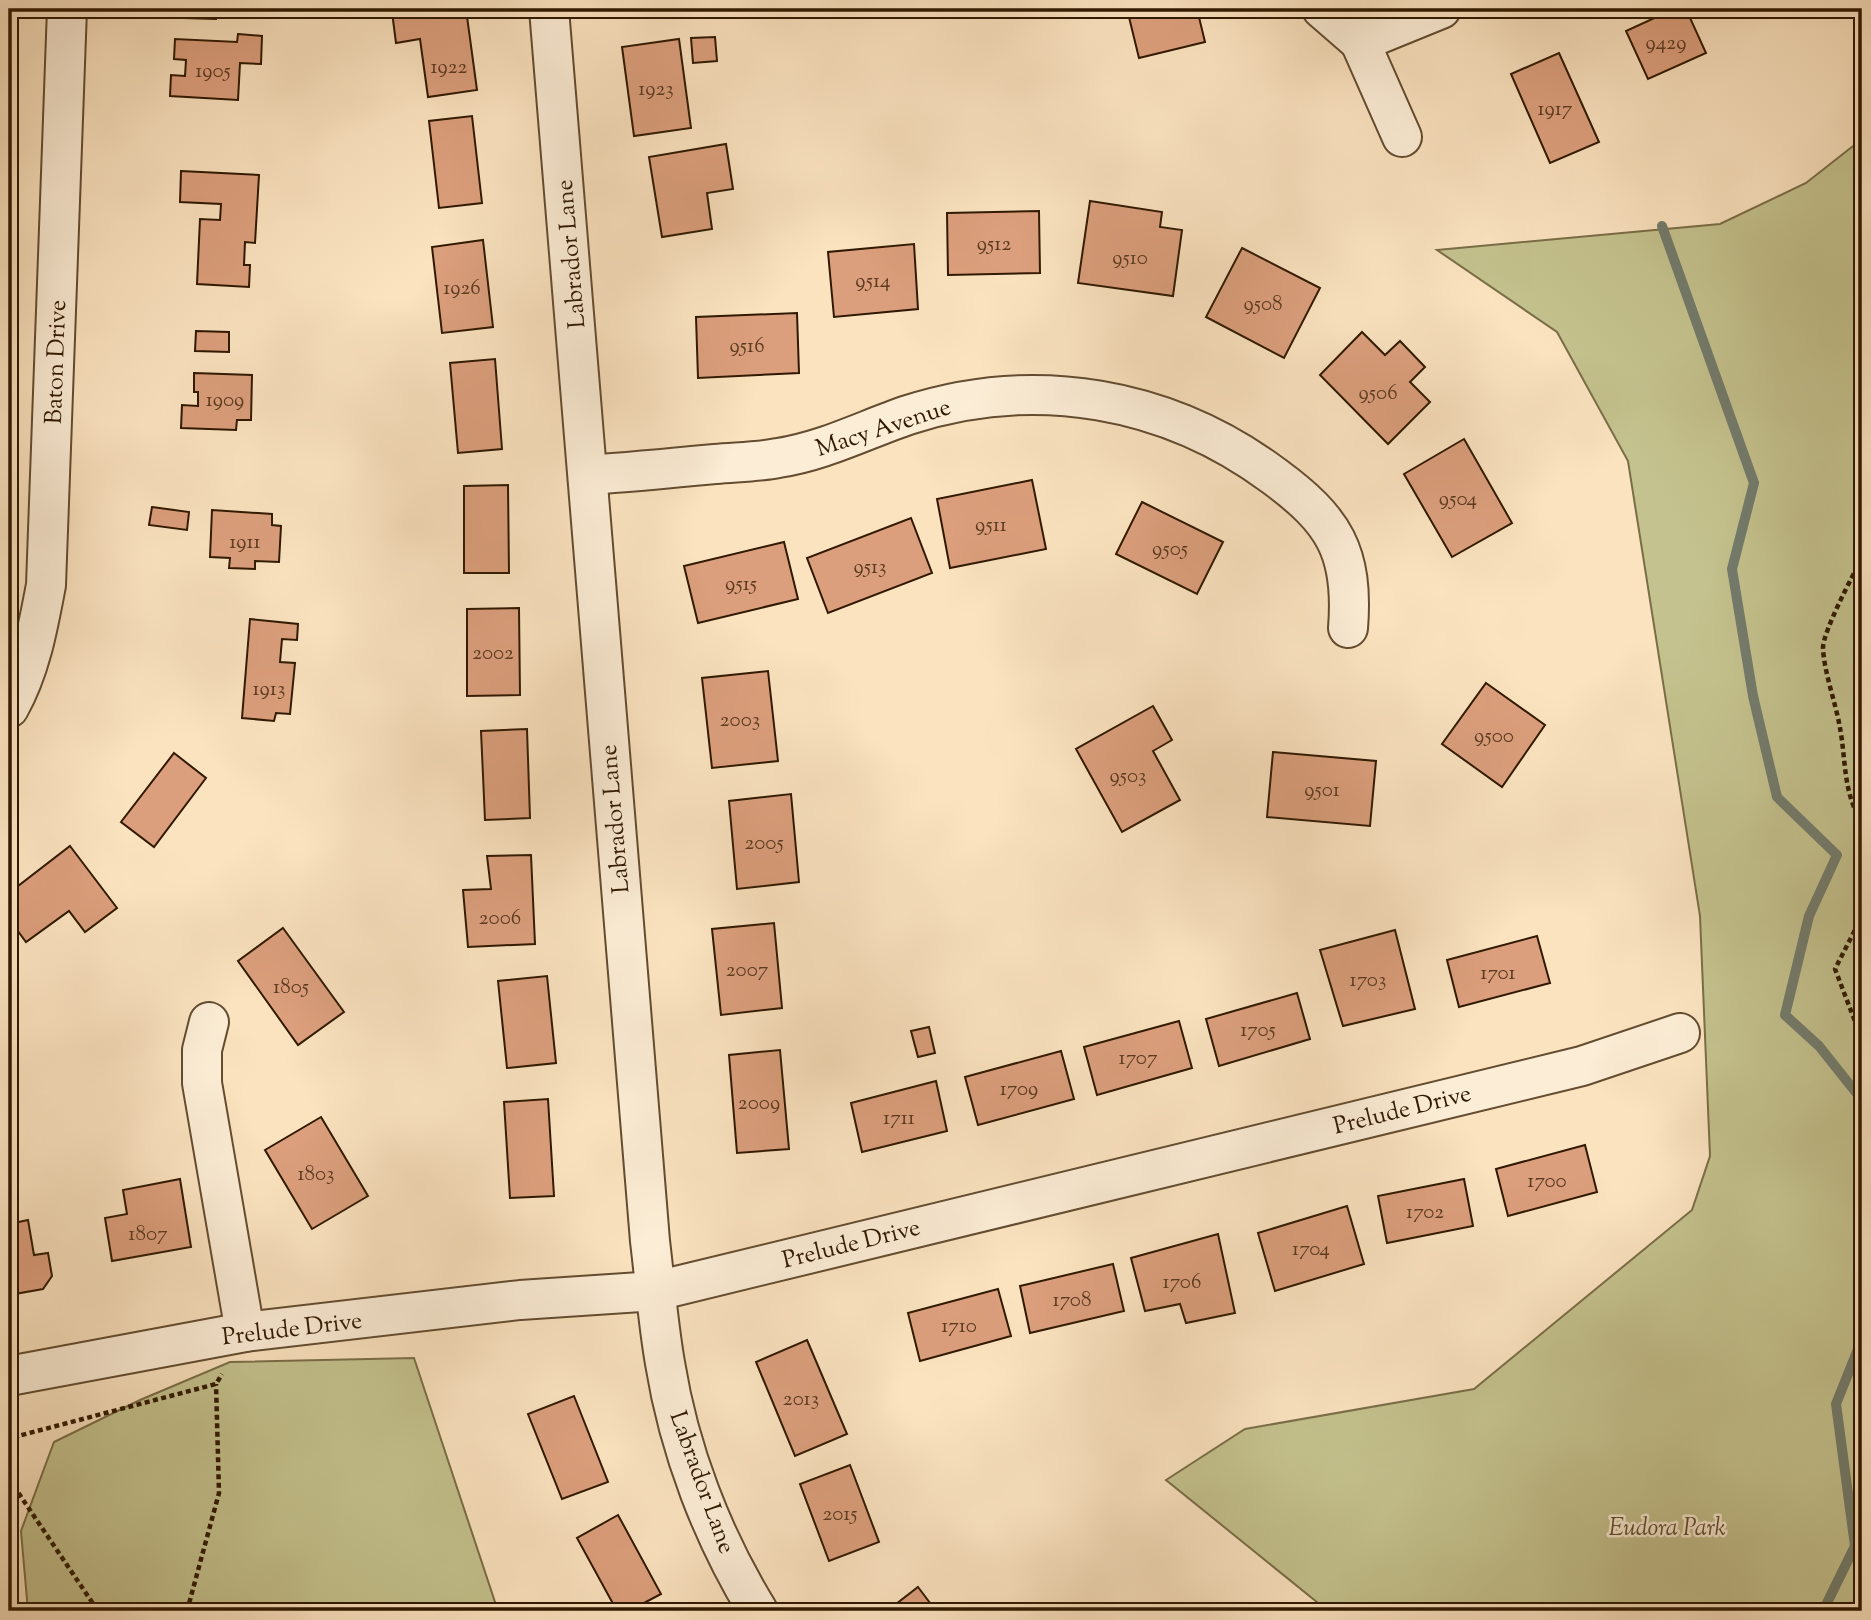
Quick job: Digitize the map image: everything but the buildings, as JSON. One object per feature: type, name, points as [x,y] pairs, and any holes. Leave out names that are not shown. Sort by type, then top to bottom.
[{"type":"street","name":"Baton Drive","points":[[9,708],[17,694],[36,639],[46,585],[67,9]]},
{"type":"street","name":"Labrador Lane","points":[[549,9],[609,761],[656,1291],[665,1364],[682,1440],[708,1514],[740,1581],[758,1611]]},
{"type":"street","points":[[1322,9],[1360,25],[1441,9]]},
{"type":"street","points":[[1360,25],[1402,137]]},
{"type":"street","name":"Macy Avenue","points":[[588,475],[778,459],[825,448],[909,415],[962,402],[1020,395],[1085,398],[1145,409],[1200,430],[1251,459],[1314,508],[1333,535],[1346,564],[1351,596],[1348,628]]},
{"type":"street","points":[[209,1022],[202,1050],[202,1083],[245,1332]]},
{"type":"street","name":"Prelude Drive","points":[[9,1376],[245,1332],[520,1300],[656,1291],[1582,1066],[1680,1033]]},
{"type":"path","points":[[1862,559],[1847,583],[1823,646],[1841,730],[1846,779],[1853,808],[1862,822]]},
{"type":"path","points":[[1862,906],[1857,926],[1835,968],[1862,1031]]},
{"type":"path","points":[[187,1611],[219,1493],[216,1384],[245,1332]]},
{"type":"path","points":[[9,1446],[19,1436],[216,1384]]},
{"type":"path","points":[[9,1479],[99,1611]]},
{"type":"green space","name":"Eudora Park","points":[[1862,139],[1862,1611],[1328,1611],[1166,1480],[1245,1429],[1474,1389],[1692,1210],[1710,1156],[1700,916],[1628,461],[1557,332],[1437,250],[1720,224],[1806,183]]},
{"type":"green space","points":[[414,1358],[498,1611],[28,1611],[21,1531],[54,1442],[140,1400],[230,1362]]},
{"type":"waterway","points":[[1662,226],[1754,483],[1732,569],[1753,696],[1777,797],[1837,855],[1809,916],[1785,1015],[1819,1046],[1862,1100]]},
{"type":"waterway","points":[[1823,1611],[1855,1546],[1836,1404],[1862,1339]]}]
